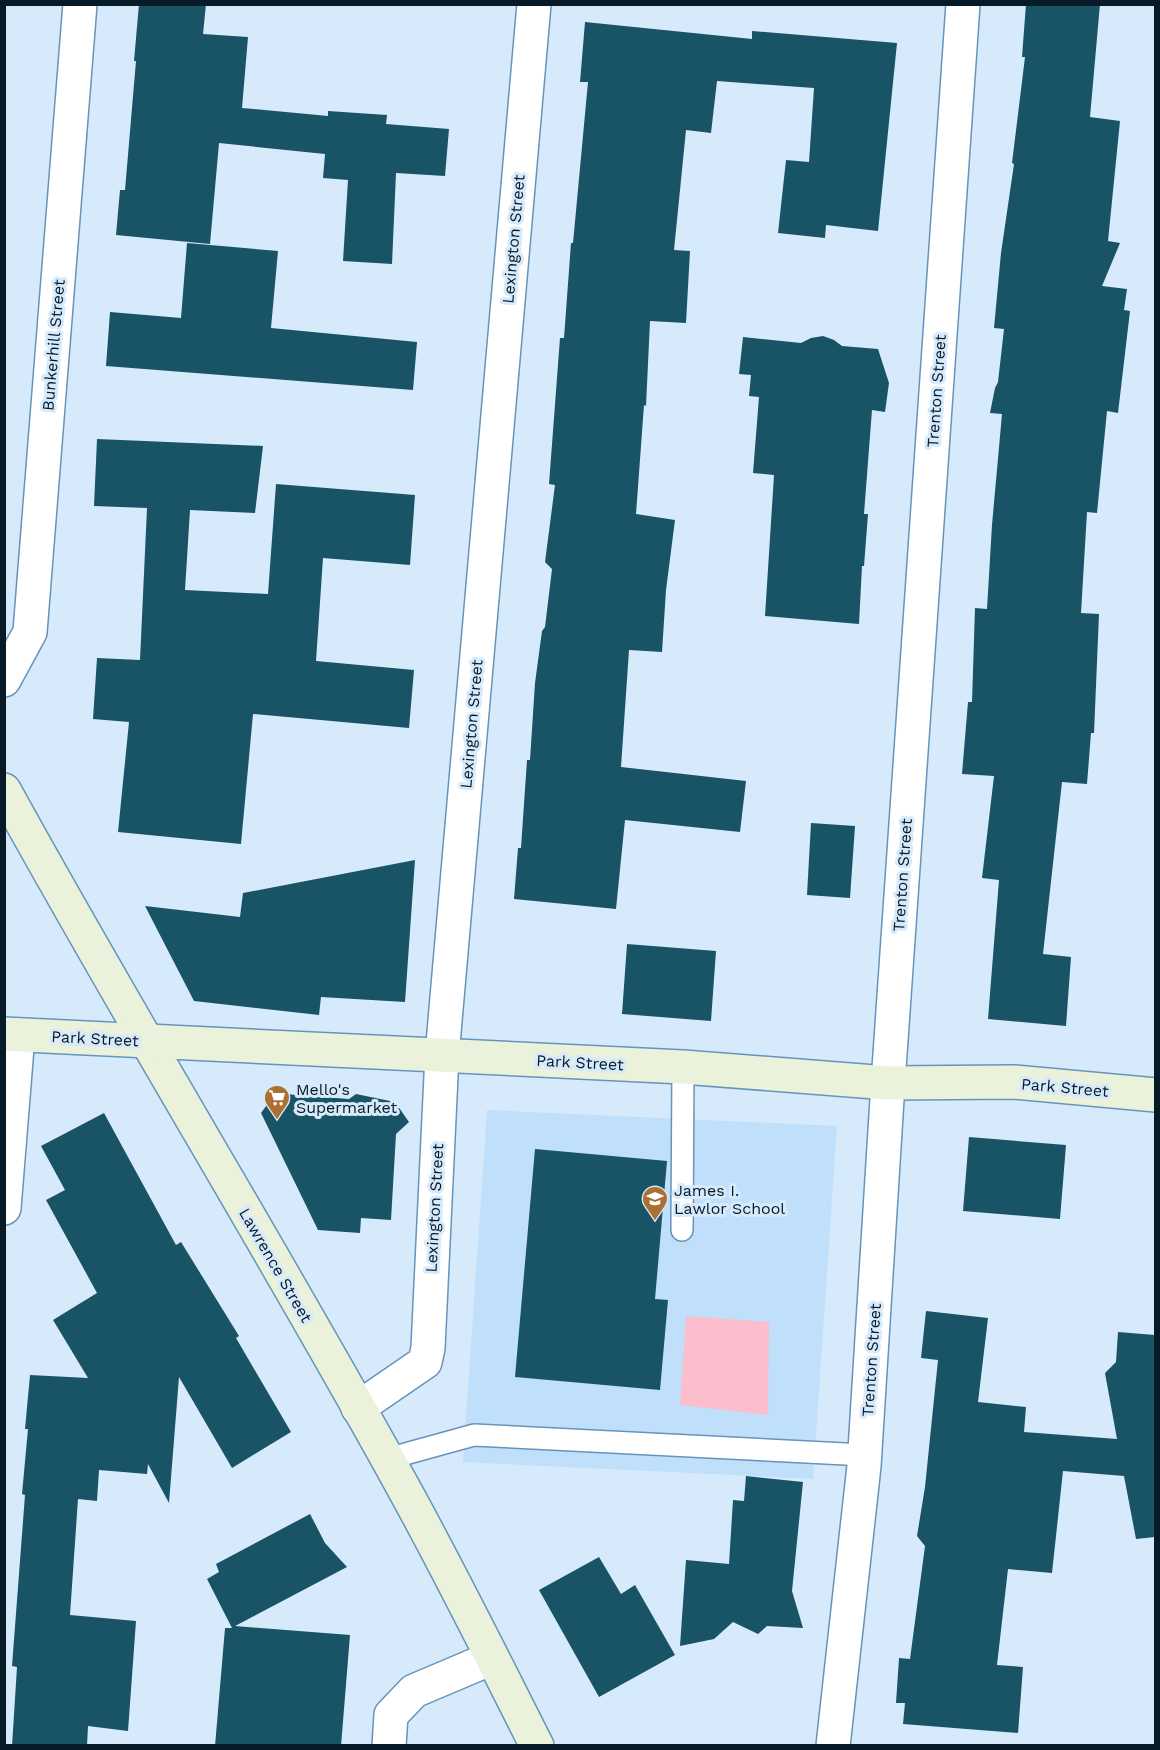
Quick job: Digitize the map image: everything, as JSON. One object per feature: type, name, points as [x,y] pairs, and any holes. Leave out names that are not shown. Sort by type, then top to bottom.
[{"type":"main road","name":"Lawrence Street","points":[[4,790],[73,915],[148,1041],[387,1459],[537,1746]]},
{"type":"main road","name":"Park Street","points":[[11,1034],[683,1067],[888,1083],[1014,1082],[1155,1095]]},
{"type":"street","name":"Bunkerhill Street","points":[[4,680],[30,632],[80,4]]},
{"type":"street","name":"Lexington Street","points":[[358,1408],[425,1362],[428,1348],[441,1055],[534,4]]},
{"type":"street","name":"Trenton Street","points":[[833,1746],[865,1455],[888,1083],[963,4]]},
{"type":"street","points":[[4,1209],[11,1034]]},
{"type":"street","points":[[389,1746],[391,1715],[414,1691],[492,1658]]},
{"type":"lane","points":[[682,1230],[683,1067]]},
{"type":"lane","points":[[387,1459],[474,1435],[865,1455]]},
{"type":"shaded area","name":"James I. Lawlor School","points":[[487,1110],[837,1126],[813,1479],[463,1462]]},
{"type":"shaded area","points":[[686,1316],[769,1322],[768,1415],[680,1405]]},
{"type":"building","points":[[139,4],[206,4],[203,34],[248,37],[242,108],[328,116],[328,111],[387,115],[386,124],[449,129],[445,176],[396,173],[392,264],[343,261],[348,180],[323,178],[325,154],[219,143],[210,244],[116,235],[120,190],[125,190]]},
{"type":"building","points":[[1026,4],[1100,4],[1090,117],[1120,121],[1108,241],[1120,243],[1102,286],[1127,289],[1124,310],[1130,311],[1118,413],[1107,411],[1097,513],[1087,512],[1081,613],[1099,614],[1094,733],[1091,733],[1087,784],[1062,782],[1043,954],[1071,957],[1066,1026],[988,1019],[999,880],[982,878],[994,776],[962,774],[968,702],[972,702],[975,608],[987,609],[1002,414],[990,413],[998,382],[1004,329],[994,328],[1025,57],[1022,57]]},
{"type":"building","points":[[585,22],[752,39],[752,31],[897,43],[878,231],[826,225],[825,238],[778,233],[786,160],[809,162],[814,88],[717,81],[711,133],[686,130],[674,250],[690,251],[686,323],[650,321],[646,406],[644,405],[636,514],[675,520],[666,590],[662,652],[629,650],[621,767],[746,781],[740,832],[625,820],[616,909],[514,899],[518,848],[521,848],[527,760],[530,760],[535,683],[552,569],[545,562],[555,485],[549,484],[560,338],[564,338],[571,243],[573,243],[588,82],[580,82]]},
{"type":"building","points":[[187,243],[278,251],[271,328],[417,342],[413,390],[106,366],[110,312],[181,318]]},
{"type":"building","points":[[823,336],[842,346],[878,349],[889,383],[885,412],[872,410],[864,514],[868,514],[859,624],[765,616],[774,475],[753,473],[759,397],[749,396],[751,375],[739,374],[743,337],[801,343]]},
{"type":"building","points":[[97,439],[263,446],[255,513],[190,510],[185,590],[268,594],[276,484],[415,495],[410,565],[323,558],[316,661],[414,670],[409,728],[253,714],[241,844],[118,832],[129,722],[93,719],[97,658],[140,660],[147,508],[94,506]]},
{"type":"building","points":[[811,823],[855,826],[850,898],[807,895]]},
{"type":"building","points":[[415,860],[405,1002],[321,997],[319,1015],[194,1001],[145,906],[240,917],[243,893]]},
{"type":"building","points":[[627,944],[716,951],[711,1021],[622,1014]]},
{"type":"building","points":[[284,1094],[349,1099],[356,1094],[395,1102],[409,1122],[396,1134],[391,1220],[361,1218],[360,1233],[318,1230],[261,1113],[272,1098]]},
{"type":"building","points":[[104,1113],[176,1245],[181,1242],[239,1336],[236,1338],[291,1432],[232,1468],[179,1377],[169,1503],[148,1464],[147,1474],[99,1470],[97,1501],[78,1499],[70,1615],[136,1621],[128,1731],[88,1726],[87,1746],[12,1746],[17,1667],[12,1666],[25,1495],[22,1494],[30,1375],[88,1378],[53,1320],[97,1293],[46,1200],[65,1190],[41,1146]]},
{"type":"building","points":[[969,1137],[1066,1145],[1060,1219],[963,1211]]},
{"type":"building","points":[[535,1149],[667,1161],[655,1299],[668,1300],[660,1390],[515,1377]]},
{"type":"building","points":[[926,1311],[988,1318],[978,1402],[1026,1407],[1024,1432],[1117,1439],[1105,1373],[1116,1362],[1118,1332],[1155,1335],[1155,1537],[1136,1539],[1124,1476],[1063,1471],[1052,1573],[1008,1569],[997,1665],[1023,1667],[1018,1733],[903,1724],[905,1703],[896,1703],[899,1658],[910,1659],[925,1546],[917,1536],[925,1487],[938,1360],[921,1358]]},
{"type":"building","points":[[746,1476],[803,1482],[792,1591],[803,1628],[767,1626],[758,1634],[733,1622],[714,1639],[680,1646],[686,1560],[729,1564],[733,1500],[744,1501]]},
{"type":"building","points":[[310,1514],[325,1543],[347,1567],[235,1626],[350,1635],[341,1746],[215,1746],[225,1628],[232,1628],[207,1579],[219,1572],[216,1564]]},
{"type":"building","points":[[599,1557],[621,1594],[635,1585],[675,1655],[599,1697],[539,1590]]},
{"type":"place","name":"Mello's Supermarket","points":[[277,1121]]},
{"type":"place","name":"James I. Lawlor School","points":[[655,1222]]}]
